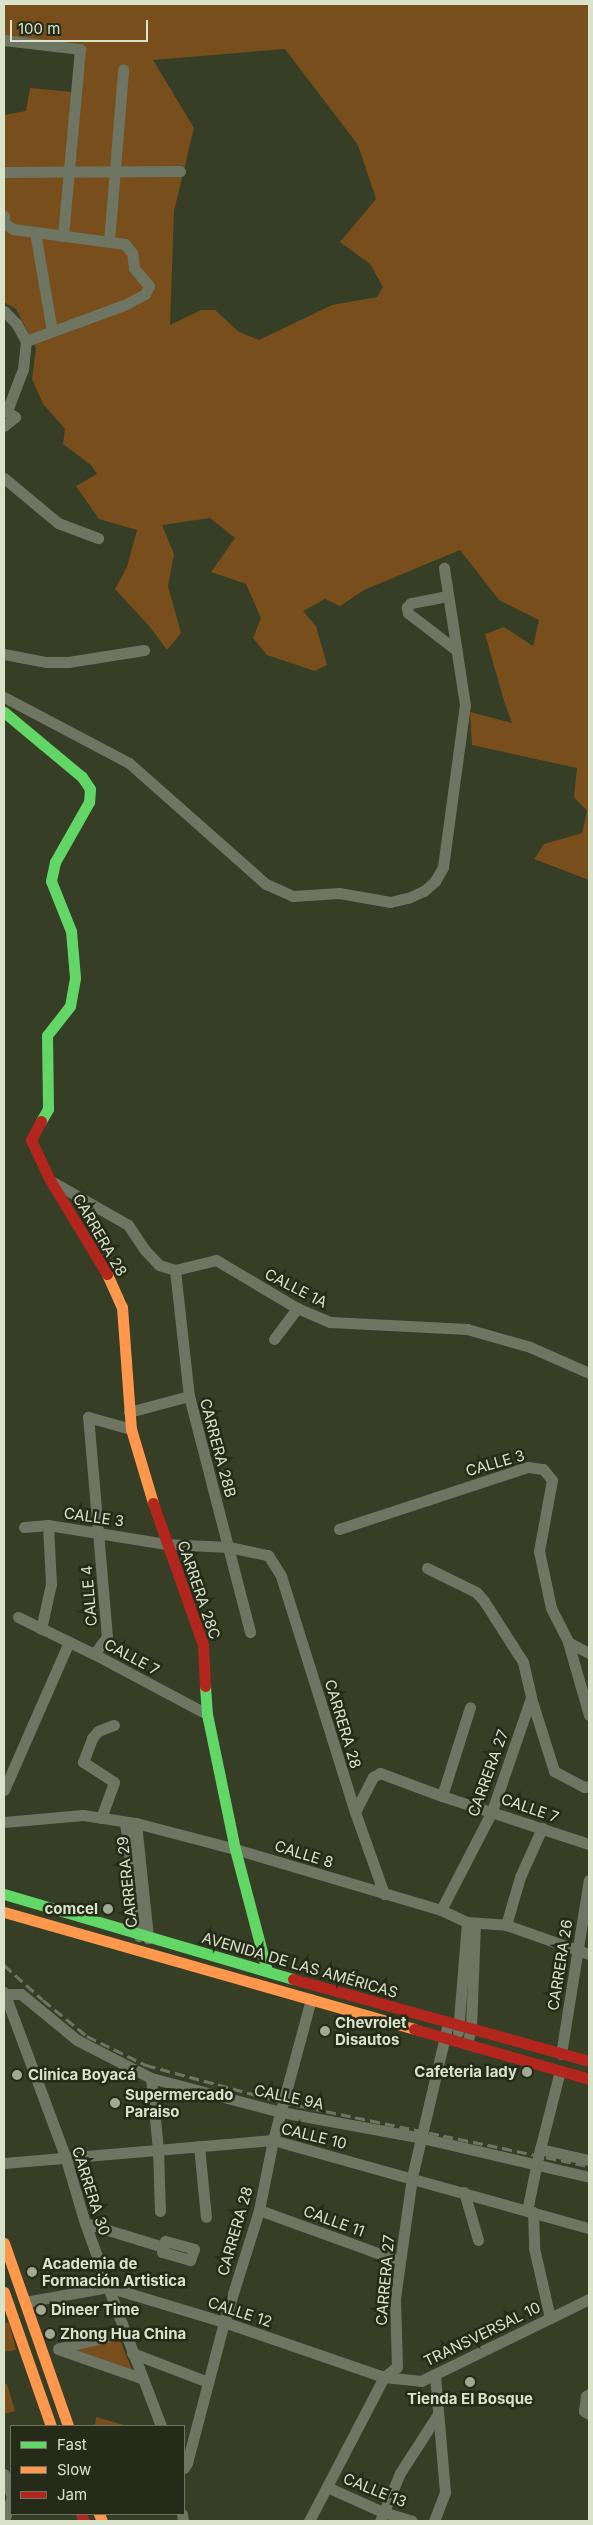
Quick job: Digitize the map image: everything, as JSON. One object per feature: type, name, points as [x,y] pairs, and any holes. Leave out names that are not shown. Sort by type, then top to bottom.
[{"type":"main road","name":"CARRERA 28","points":[[4,712],[82,777],[90,790],[89,802],[55,862],[51,881],[72,931],[75,978],[70,1006],[47,1035],[48,1110],[31,1140],[50,1180],[102,1263],[122,1307]]},
{"type":"main road","name":"CARRERA 28C","points":[[122,1307],[131,1429],[166,1544],[204,1645],[207,1714],[235,1849],[267,1972]]},
{"type":"main road","name":"AVENIDA DE LAS AMÉRICAS","points":[[4,1894],[147,1938],[589,2061]]},
{"type":"main road","name":"AVENIDA DE LAS AMÉRICAS","points":[[4,1912],[589,2079]]},
{"type":"main road","points":[[147,1938],[149,1953]]},
{"type":"main road","points":[[244,1980],[248,1966]]},
{"type":"main road","points":[[4,2243],[68,2425]]},
{"type":"main road","points":[[5,2299],[51,2425]]},
{"type":"street","points":[[4,40],[80,49],[63,236]]},
{"type":"street","points":[[108,242],[123,70]]},
{"type":"street","points":[[4,172],[180,171]]},
{"type":"street","points":[[4,216],[4,223],[9,228],[125,244],[130,247],[134,268],[149,286],[148,291],[124,305],[26,341]]},
{"type":"street","points":[[35,232],[52,331]]},
{"type":"street","points":[[4,311],[16,324],[26,341],[23,369],[4,426]]},
{"type":"street","points":[[4,478],[58,523],[98,538]]},
{"type":"street","points":[[4,696],[128,763],[266,884],[293,896],[339,893],[390,902],[424,891],[435,881],[443,867],[465,705],[444,568]]},
{"type":"street","points":[[448,596],[411,603],[408,607],[408,613],[456,650]]},
{"type":"street","points":[[4,654],[46,662],[68,662],[144,650]]},
{"type":"street","points":[[50,1180],[128,1225],[145,1250],[159,1265],[175,1270]]},
{"type":"street","name":"CALLE 1A","points":[[175,1270],[216,1260],[297,1308],[330,1322],[467,1329],[530,1347],[589,1373]]},
{"type":"street","name":"CARRERA 28B","points":[[175,1270],[189,1396],[250,1632]]},
{"type":"street","points":[[274,1340],[297,1308]]},
{"type":"street","points":[[129,1412],[189,1396]]},
{"type":"street","points":[[98,1531],[88,1417],[131,1429]]},
{"type":"street","name":"CALLE 3","points":[[339,1529],[528,1467],[544,1469],[552,1480],[539,1551],[551,1608],[568,1642]]},
{"type":"street","points":[[41,1629],[51,1584],[48,1525]]},
{"type":"street","name":"CALLE 3","points":[[24,1527],[48,1525],[98,1531],[166,1544],[229,1547],[268,1556],[274,1563]]},
{"type":"street","name":"CALLE 4","points":[[94,1654],[107,1637],[98,1531]]},
{"type":"street","name":"CARRERA 28","points":[[274,1563],[281,1576],[355,1812],[384,1894]]},
{"type":"street","name":"CARRERA 27","points":[[427,1568],[476,1592],[484,1602],[523,1662],[530,1698],[554,1771],[584,1788],[589,1786]]},
{"type":"street","name":"CALLE 7","points":[[18,1617],[94,1654],[207,1714]]},
{"type":"street","points":[[4,1790],[69,1642]]},
{"type":"street","points":[[568,1642],[589,1653]]},
{"type":"street","points":[[568,1642],[589,1715]]},
{"type":"street","name":"CARRERA 27","points":[[441,1910],[492,1811],[530,1698]]},
{"type":"street","points":[[437,1794],[470,1707]]},
{"type":"street","points":[[101,1818],[114,1782],[83,1762],[92,1738],[98,1731],[114,1725]]},
{"type":"street","name":"CALLE 7","points":[[355,1812],[373,1777],[380,1773],[437,1794],[589,1844]]},
{"type":"street","name":"CALLE 8","points":[[4,1822],[83,1815],[131,1822],[235,1849],[441,1910],[471,1923],[506,1925],[577,1952],[589,1954]]},
{"type":"street","name":"CARRERA 29","points":[[131,1822],[147,1938]]},
{"type":"street","points":[[506,1925],[520,1877],[542,1828]]},
{"type":"street","name":"CARRERA 26","points":[[562,2054],[589,1880]]},
{"type":"street","name":"CARRERA 27","points":[[309,2521],[384,2377],[397,2367],[395,2298],[412,2177],[422,2138],[456,2041],[454,2024],[471,1923]]},
{"type":"street","name":"CARRERA 27","points":[[456,2041],[471,2028],[471,1923]]},
{"type":"street","name":"CALLE 9A","points":[[4,1993],[22,1994],[77,2040],[151,2078],[281,2112],[422,2138],[589,2178]]},
{"type":"street","name":"CARRERA 30","points":[[4,1993],[65,2156],[85,2223],[108,2287],[141,2378],[161,2425]]},
{"type":"street","name":"CARRERA 28","points":[[185,2464],[224,2322],[259,2210],[273,2140],[311,2000]]},
{"type":"street","points":[[550,2318],[534,2248],[530,2212],[540,2149],[560,2071]]},
{"type":"street","points":[[151,2078],[158,2149],[160,2211]]},
{"type":"street","name":"CALLE 10","points":[[4,2163],[65,2156],[273,2140],[412,2177],[589,2228]]},
{"type":"street","points":[[198,2146],[206,2217]]},
{"type":"street","points":[[540,2149],[589,2160]]},
{"type":"street","points":[[464,2192],[478,2240]]},
{"type":"street","name":"CALLE 11","points":[[259,2210],[400,2262]]},
{"type":"street","points":[[85,2223],[162,2247]]},
{"type":"street","name":"CALLE 12","points":[[24,2302],[108,2287],[224,2322],[384,2377]]},
{"type":"street","name":"TRANSVERSAL 10","points":[[384,2377],[421,2381],[589,2299]]},
{"type":"street","points":[[42,2352],[125,2333]]},
{"type":"street","points":[[58,2349],[141,2378]]},
{"type":"street","points":[[132,2352],[208,2382]]},
{"type":"street","points":[[434,2375],[445,2492],[434,2521]]},
{"type":"street","points":[[587,2412],[586,2396],[589,2394]]},
{"type":"street","points":[[381,2516],[400,2473],[438,2414]]},
{"type":"street","points":[[4,2474],[10,2491]]},
{"type":"street","name":"CALLE 13","points":[[327,2486],[381,2516],[412,2521]]},
{"type":"street","points":[[4,2521],[10,2503]]},
{"type":"shaded area","points":[[4,4],[589,4],[589,880],[534,859],[544,844],[582,833],[587,811],[574,797],[577,768],[472,745],[470,712],[512,723],[485,634],[504,627],[533,646],[539,620],[499,600],[460,550],[364,590],[340,606],[325,599],[303,611],[316,626],[327,665],[315,671],[267,655],[253,638],[261,618],[246,584],[211,572],[235,538],[210,518],[162,525],[174,554],[168,586],[181,633],[167,650],[150,627],[115,589],[127,567],[137,530],[99,519],[76,486],[97,474],[91,465],[63,444],[65,429],[43,404],[32,379],[36,348],[16,309],[4,302],[4,115],[26,111],[30,88],[72,92],[77,53],[4,46]],"holes":[[[285,49],[358,145],[376,199],[340,242],[370,264],[383,287],[377,297],[332,305],[259,340],[239,332],[215,310],[201,310],[170,325],[174,211],[194,128],[153,60]]]},
{"type":"shaded area","points":[[9,2322],[16,2350],[4,2352],[4,2323]]},
{"type":"shaded area","points":[[120,2340],[132,2370],[72,2348]]},
{"type":"shaded area","points":[[4,2384],[7,2384],[15,2411],[4,2414]]},
{"type":"shaded area","points":[[96,2417],[124,2425],[95,2425]]},
{"type":"railway","points":[[4,1965],[87,2036],[146,2065],[282,2102],[589,2166]]},
{"type":"traffic: fast","points":[[4,712],[82,777],[90,789],[89,802],[55,862],[51,881],[71,931],[75,978],[70,1006],[47,1035],[48,1109],[41,1121]]},
{"type":"traffic: fast","points":[[205,1686],[207,1714],[235,1849],[267,1971]]},
{"type":"traffic: fast","points":[[4,1894],[293,1979]]},
{"type":"traffic: slow","points":[[107,1274],[122,1307],[131,1429],[153,1503]]},
{"type":"traffic: slow","points":[[4,1912],[414,2029]]},
{"type":"traffic: slow","points":[[4,2243],[68,2425]]},
{"type":"traffic: slow","points":[[4,2292],[51,2425]]},
{"type":"traffic: slow","points":[[99,2515],[102,2521]]},
{"type":"traffic: jam","points":[[41,1121],[31,1140],[50,1180],[107,1274]]},
{"type":"traffic: jam","points":[[153,1503],[203,1645],[205,1686]]},
{"type":"traffic: jam","points":[[293,1979],[589,2061]]},
{"type":"traffic: jam","points":[[414,2029],[589,2079]]},
{"type":"traffic: jam","points":[[81,2515],[84,2521]]},
{"type":"place","name":"comcel","points":[[108,1909]]},
{"type":"place","name":"Chevrolet Disautos","points":[[325,2031]]},
{"type":"place","name":"Cafeteria lady","points":[[527,2072]]},
{"type":"place","name":"Clinica Boyacá","points":[[17,2075]]},
{"type":"place","name":"Supermercado Paraiso","points":[[115,2103]]},
{"type":"place","name":"Academia de Formación Artistica","points":[[32,2272]]},
{"type":"place","name":"Dineer Time","points":[[41,2310]]},
{"type":"place","name":"Zhong Hua China","points":[[50,2334]]},
{"type":"place","name":"Tienda El Bosque","points":[[470,2382]]}]
